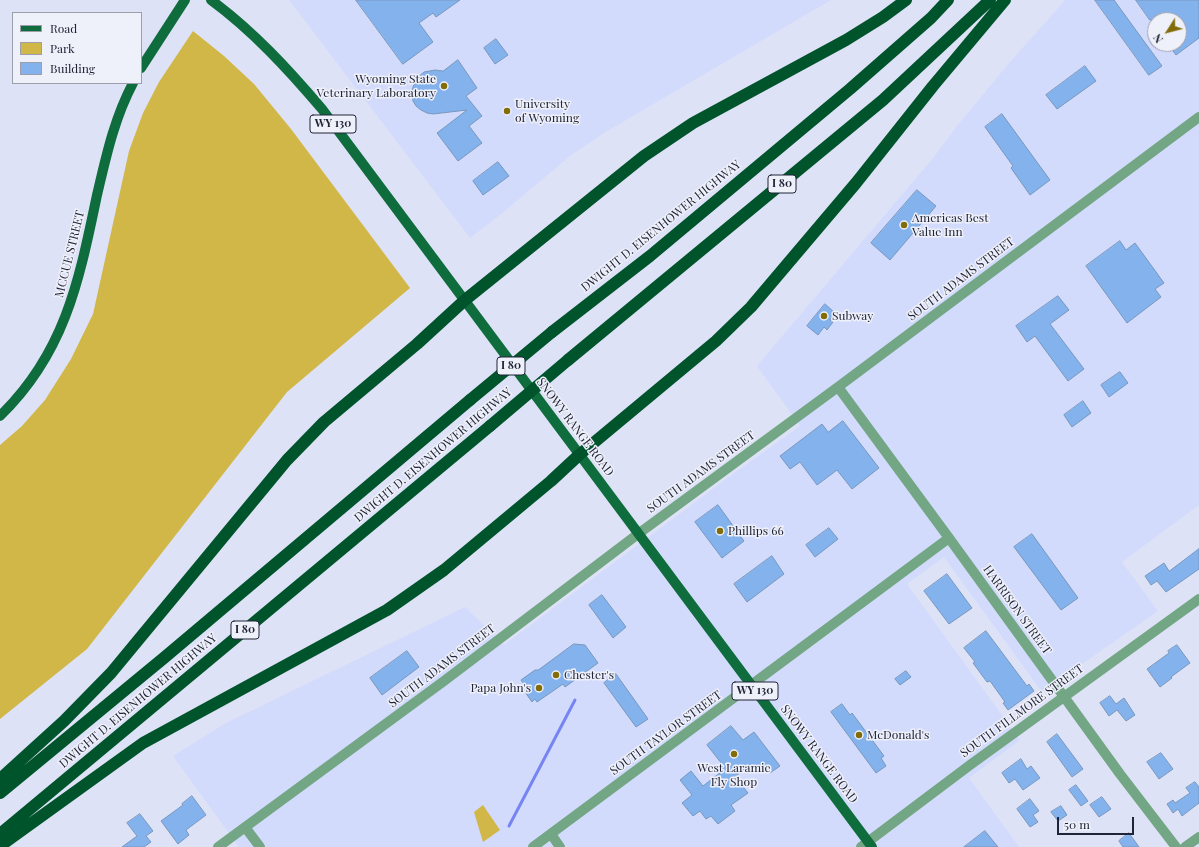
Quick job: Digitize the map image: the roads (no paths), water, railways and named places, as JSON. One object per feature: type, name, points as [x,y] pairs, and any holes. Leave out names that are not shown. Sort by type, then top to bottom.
[{"type":"highway","points":[[0,779],[64,721],[111,673],[287,460],[324,422],[417,344],[465,300],[644,156],[693,123],[846,40],[883,17],[906,0]]},
{"type":"highway","name":"DWIGHT D. EISENHOWER HIGHWAY","points":[[0,792],[165,657],[552,332],[650,256],[850,89],[930,18],[948,0]]},
{"type":"highway","name":"DWIGHT D. EISENHOWER HIGHWAY","points":[[0,834],[568,360],[883,100],[990,0]]},
{"type":"highway","points":[[0,846],[143,743],[387,610],[444,570],[551,481],[579,455],[716,341],[751,307],[856,183],[933,86],[1005,0]]},
{"type":"main road","points":[[142,66],[185,0]]},
{"type":"main road","name":"SNOWY RANGE ROAD","points":[[211,0],[234,17],[266,48],[296,78],[322,109],[751,686],[867,845]]},
{"type":"main road","name":"MCCUE STREET","points":[[0,416],[28,385],[46,359],[62,328],[80,270],[114,127],[124,100],[132,84]]},
{"type":"street","name":"SOUTH ADAMS STREET","points":[[218,847],[450,677],[638,534],[838,387],[1199,117]]},
{"type":"street","name":"HARRISON STREET","points":[[838,387],[1120,774],[1176,847]]},
{"type":"street","name":"SOUTH TAYLOR STREET","points":[[533,847],[949,538]]},
{"type":"street","name":"SOUTH FILLMORE STREET","points":[[867,845],[1064,696],[1199,598]]},
{"type":"street","points":[[245,827],[260,847]]},
{"type":"street","points":[[551,834],[560,847]]},
{"type":"street","points":[[1185,847],[1199,837]]},
{"type":"waterway","points":[[509,826],[575,700]]},
{"type":"place","name":"Wyoming State Veterinary Laboratory","points":[[444,86]]},
{"type":"place","name":"University of Wyoming","points":[[507,111]]},
{"type":"place","name":"Americas Best Value Inn","points":[[904,225]]},
{"type":"place","name":"Subway","points":[[824,316]]},
{"type":"place","name":"Phillips 66","points":[[720,531]]},
{"type":"place","name":"Chester's","points":[[556,675]]},
{"type":"place","name":"Papa John's","points":[[539,688]]},
{"type":"place","name":"McDonald's","points":[[859,735]]},
{"type":"place","name":"West Laramie Fly Shop","points":[[734,754]]}]
